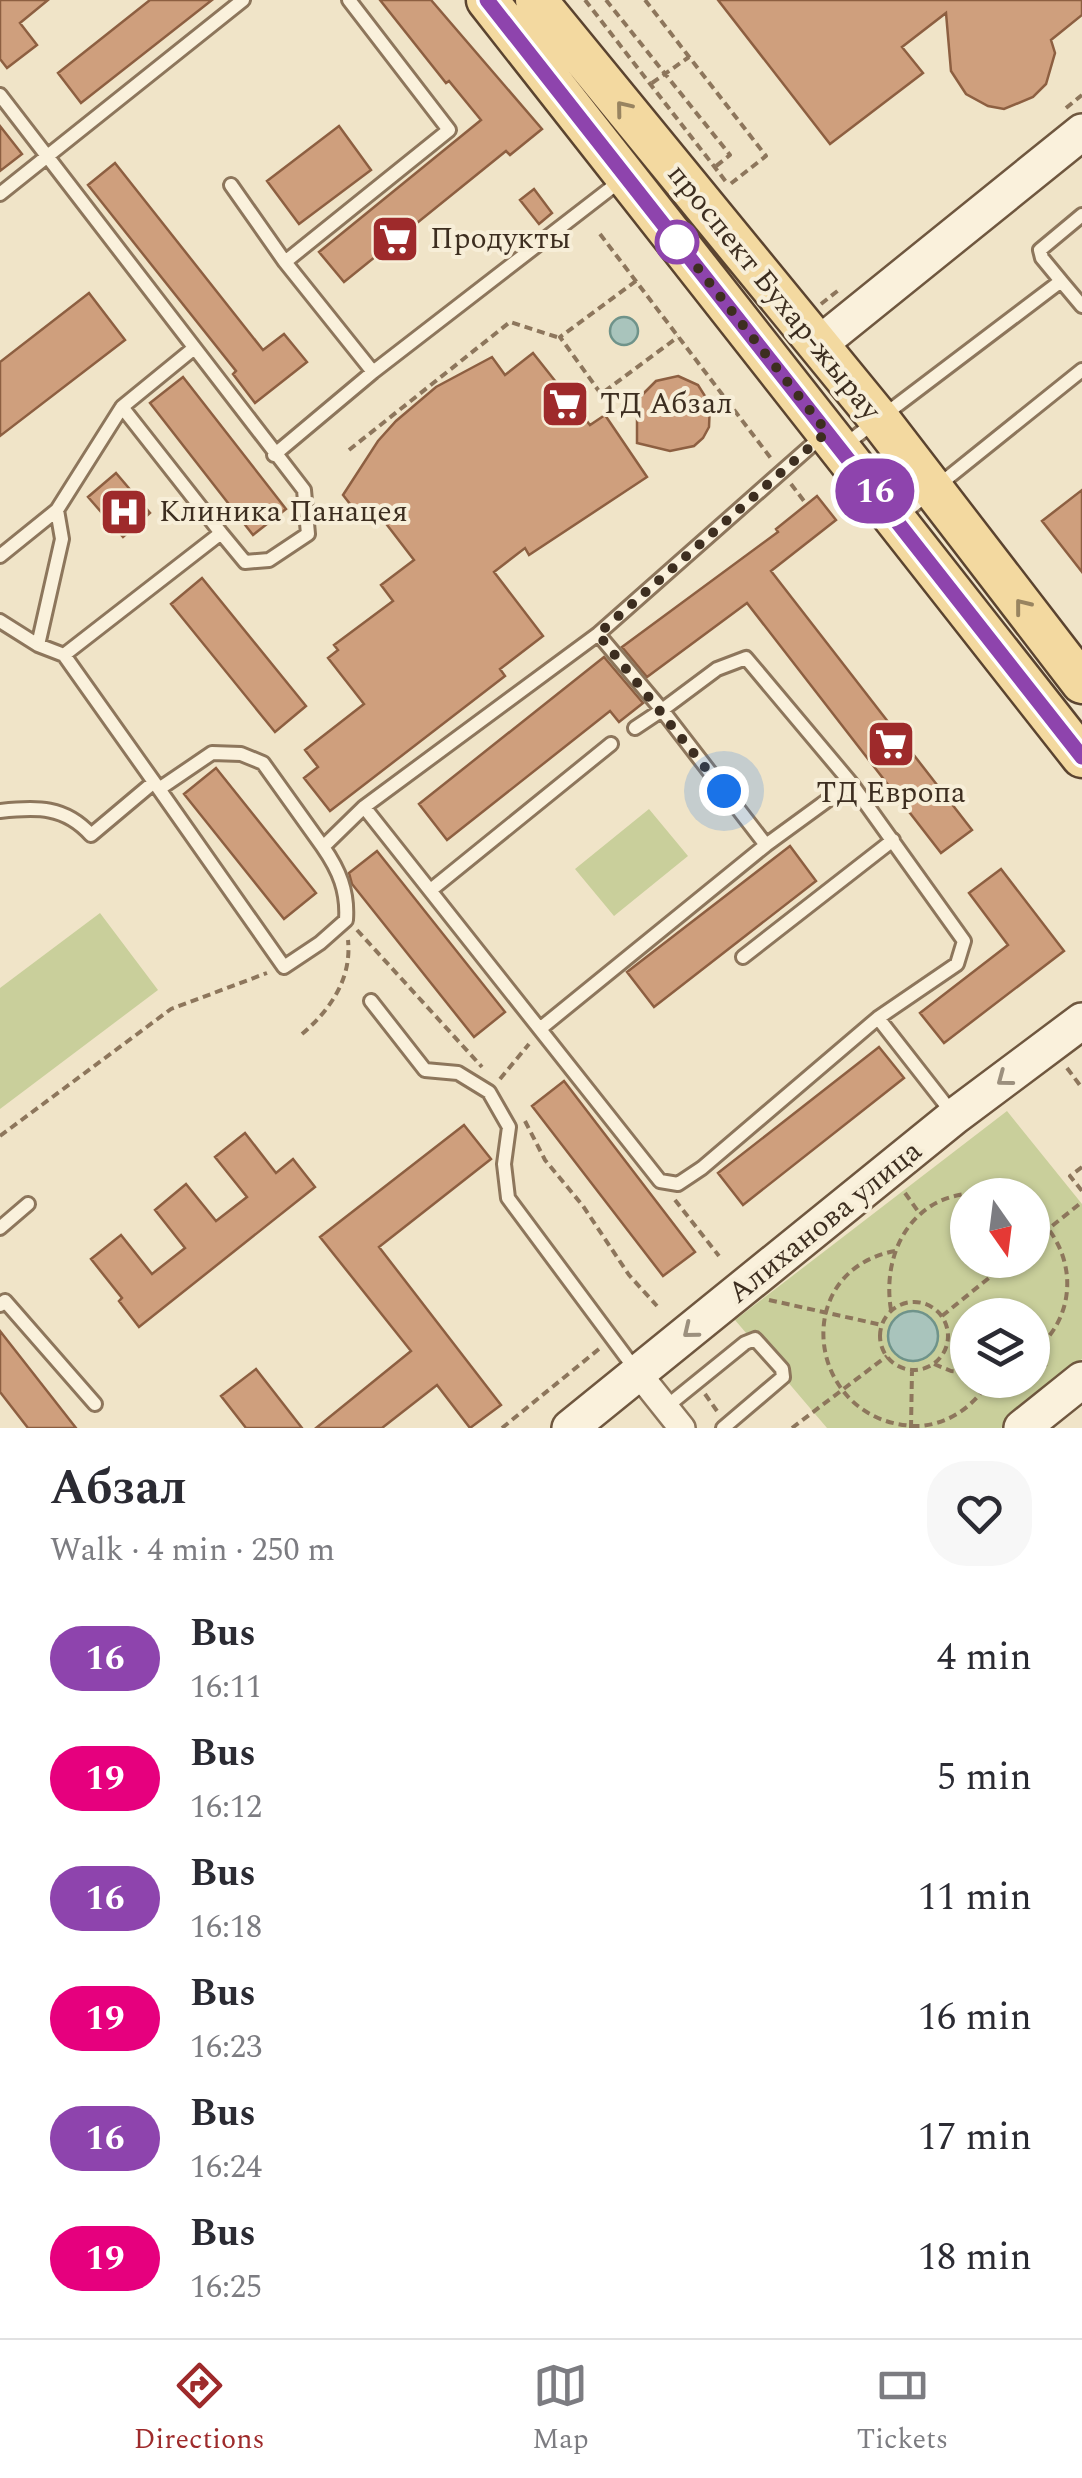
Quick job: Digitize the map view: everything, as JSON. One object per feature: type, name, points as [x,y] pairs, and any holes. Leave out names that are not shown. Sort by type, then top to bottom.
[{"type":"main road","name":"проспект Бухар-жырау","points":[[487,0],[1081,754]]},
{"type":"main road","name":"проспект Бухар-жырау","points":[[536,0],[879,419],[1082,683]]},
{"type":"street","points":[[818,346],[1082,132]]},
{"type":"street","points":[[626,177],[660,152]]},
{"type":"street","name":"Алиханова улица","points":[[570,1428],[955,1116],[1082,1020]]},
{"type":"street","points":[[638,1374],[682,1428]]},
{"type":"street","points":[[1022,1428],[1082,1380]]},
{"type":"lane","points":[[0,194],[243,0]]},
{"type":"lane","points":[[285,262],[449,130],[349,0]]},
{"type":"lane","points":[[0,94],[304,490],[308,534],[270,560],[246,562],[122,406]]},
{"type":"lane","points":[[274,455],[373,372],[626,177]]},
{"type":"lane","points":[[231,185],[285,262],[373,372]]},
{"type":"lane","points":[[1082,216],[1040,250],[1061,280],[1077,289],[1082,306]]},
{"type":"lane","points":[[323,846],[364,807],[598,634],[782,472],[833,440],[879,419],[1061,280]]},
{"type":"lane","points":[[0,556],[57,510],[122,406],[193,349]]},
{"type":"lane","points":[[897,518],[1082,370]]},
{"type":"lane","points":[[38,645],[62,539],[57,510]]},
{"type":"lane","points":[[64,655],[221,532]]},
{"type":"lane","points":[[0,621],[38,645],[64,655],[157,786],[284,966],[346,920],[347,898],[342,881],[323,846],[263,764],[241,754],[212,753],[157,786],[91,835],[77,819],[64,812],[0,811]]},
{"type":"lane","points":[[598,634],[766,845]]},
{"type":"lane","points":[[364,807],[660,1181],[678,1184],[702,1168],[878,1018],[956,964],[964,941],[851,783],[746,658],[717,669],[634,728]]},
{"type":"lane","points":[[432,889],[611,744]]},
{"type":"lane","points":[[541,1028],[766,845],[851,783]]},
{"type":"lane","points":[[743,957],[893,840]]},
{"type":"lane","points":[[371,1001],[425,1070],[458,1073],[489,1092],[510,1127],[504,1164],[508,1198],[638,1374]]},
{"type":"lane","points":[[878,1018],[955,1116]]},
{"type":"lane","points":[[0,1228],[28,1204]]},
{"type":"lane","points":[[2,1300],[95,1404]]},
{"type":"lane","points":[[666,1407],[755,1339],[782,1369],[783,1377],[722,1428]]},
{"type":"path","points":[[590,7],[593,0]]},
{"type":"path","points":[[606,0],[730,155],[715,167]]},
{"type":"path","points":[[645,0],[766,156],[729,185]]},
{"type":"path","points":[[651,84],[689,57]]},
{"type":"path","points":[[696,126],[703,121]]},
{"type":"path","points":[[600,234],[804,501]]},
{"type":"path","points":[[560,338],[636,282]]},
{"type":"path","points":[[349,450],[510,322],[560,338],[601,394],[678,337]]},
{"type":"path","points":[[302,1034],[320,1018],[344,980],[349,951],[346,920]]},
{"type":"path","points":[[0,1136],[171,1008],[284,966]]},
{"type":"path","points":[[498,1082],[541,1028]]},
{"type":"path","points":[[1066,1068],[1082,1088]]},
{"type":"path","points":[[1082,1167],[1070,1176],[1082,1191]]},
{"type":"path","points":[[660,1181],[719,1256]]},
{"type":"path","points":[[899,1186],[920,1214]]},
{"type":"path","points":[[891,1310],[888,1294],[900,1236],[920,1214],[950,1198]]},
{"type":"path","points":[[1050,1336],[1065,1310],[1069,1287],[1067,1264],[1050,1228],[1082,1202]]},
{"type":"path","points":[[582,1206],[657,1306]]},
{"type":"path","points":[[895,1251],[881,1253],[855,1268],[836,1290],[825,1313],[826,1360],[840,1392],[869,1417],[911,1427],[954,1416],[977,1398]]},
{"type":"path","points":[[942,1316],[989,1278]]},
{"type":"path","points":[[759,1298],[882,1325]]},
{"type":"path","points":[[923,1303],[942,1316],[948,1338],[933,1364],[912,1370],[886,1356],[880,1341],[882,1325],[891,1310],[900,1304],[923,1303]]},
{"type":"path","points":[[502,1428],[611,1339]]},
{"type":"path","points":[[792,1428],[886,1356]]},
{"type":"path","points":[[933,1364],[950,1371]]},
{"type":"path","points":[[911,1427],[912,1370]]},
{"type":"green space","points":[[649,809],[688,856],[614,916],[575,869]]},
{"type":"green space","points":[[100,913],[158,990],[0,1109],[0,988]]},
{"type":"green space","points":[[1007,1111],[1082,1204],[1082,1359],[1050,1386],[1050,1298],[950,1298],[950,1398],[1036,1398],[1001,1428],[827,1428],[735,1320]]},
{"type":"water","points":[[624,317],[634,321],[638,331],[634,341],[624,345],[614,341],[610,331],[614,321]]},
{"type":"water","points":[[913,1311],[931,1318],[938,1336],[931,1354],[913,1361],[895,1354],[888,1336],[895,1318]]},
{"type":"building","points":[[0,0],[48,0],[20,23],[37,45],[7,68],[0,59]]},
{"type":"building","points":[[150,0],[212,0],[81,103],[58,73]]},
{"type":"building","points":[[380,0],[431,0],[542,129],[510,155],[506,151],[344,282],[319,252],[481,120]]},
{"type":"building","points":[[718,0],[1082,0],[1082,15],[1051,40],[1055,53],[1046,84],[1033,97],[1004,109],[988,106],[966,94],[951,71],[946,13],[902,47],[923,73],[830,144]]},
{"type":"building","points":[[0,126],[22,154],[0,171]]},
{"type":"building","points":[[339,126],[371,170],[299,224],[267,181]]},
{"type":"building","points":[[115,163],[263,350],[284,334],[307,362],[255,403],[233,374],[236,371],[88,185]]},
{"type":"building","points":[[534,189],[552,213],[539,224],[520,200]]},
{"type":"building","points":[[89,293],[125,340],[0,436],[0,362]]},
{"type":"building","points":[[533,353],[590,425],[605,415],[647,477],[529,555],[525,548],[494,572],[543,636],[500,669],[505,676],[330,811],[304,778],[318,767],[305,750],[364,704],[328,658],[338,650],[334,645],[393,601],[381,585],[414,560],[374,508],[361,518],[343,495],[378,441],[436,387],[492,357],[505,375]]},
{"type":"building","points":[[678,376],[698,385],[710,404],[709,427],[703,438],[694,446],[670,451],[637,443],[640,397],[656,381]]},
{"type":"building","points":[[183,377],[286,509],[253,535],[150,403]]},
{"type":"building","points":[[116,473],[150,513],[123,537],[88,497]]},
{"type":"building","points":[[1082,490],[1082,572],[1042,521]]},
{"type":"building","points":[[817,496],[836,520],[771,571],[972,830],[941,853],[747,603],[647,677],[622,647],[778,532],[776,529]]},
{"type":"building","points":[[202,578],[306,706],[275,732],[171,604]]},
{"type":"building","points":[[604,657],[643,703],[619,722],[610,711],[447,840],[419,804]]},
{"type":"building","points":[[216,768],[316,893],[284,919],[184,794]]},
{"type":"building","points":[[790,846],[816,881],[654,1007],[627,972]]},
{"type":"building","points":[[377,851],[505,1012],[474,1037],[352,884],[349,873]]},
{"type":"building","points":[[1001,869],[1064,951],[944,1043],[920,1013],[1008,945],[969,893]]},
{"type":"building","points":[[879,1047],[904,1078],[743,1205],[718,1173]]},
{"type":"building","points":[[564,1081],[695,1252],[663,1276],[532,1106]]},
{"type":"building","points":[[464,1125],[491,1159],[379,1247],[501,1405],[470,1428],[437,1385],[382,1428],[316,1428],[411,1351],[320,1237]]},
{"type":"building","points":[[245,1133],[276,1173],[293,1159],[315,1187],[139,1327],[91,1259],[121,1235],[152,1274],[185,1248],[155,1210],[186,1184],[216,1221],[247,1197],[215,1157]]},
{"type":"building","points":[[0,1331],[76,1428],[28,1428],[0,1392]]},
{"type":"building","points":[[256,1369],[302,1428],[246,1428],[221,1396]]},
{"type":"bus line","name":"16","points":[[487,0],[1082,757]]},
{"type":"place","name":"Продукты","points":[[395,239]]},
{"type":"place","name":"ТД Абзал","points":[[565,404]]},
{"type":"place","name":"Клиника Панацея","points":[[124,512]]},
{"type":"place","name":"ТД Европа","points":[[891,744]]},
{"type":"route","points":[[677,242],[671,234],[827,432],[598,634],[724,791]]}]
